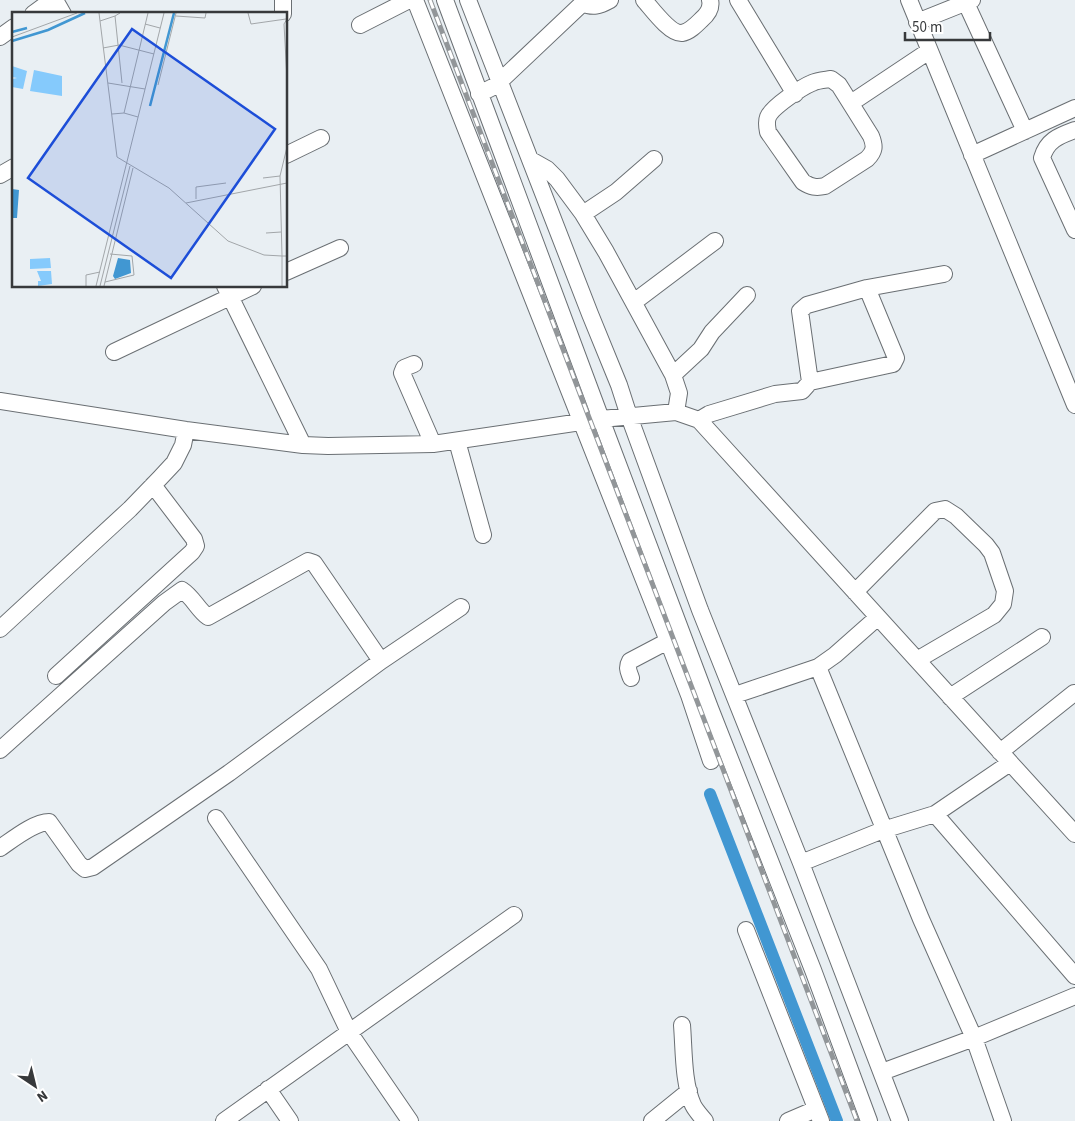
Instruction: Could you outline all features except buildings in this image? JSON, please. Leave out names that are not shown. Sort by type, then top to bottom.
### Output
[{"type":"street","points":[[36,12],[54,0],[63,12]]},
{"type":"street","points":[[360,25],[409,0]]},
{"type":"street","points":[[415,0],[668,641],[689,695],[711,761]]},
{"type":"street","points":[[445,0],[490,88],[531,160],[619,385],[700,610],[801,863],[900,1121]]},
{"type":"street","points":[[468,0],[490,88],[601,419],[710,708],[870,1121]]},
{"type":"street","points":[[490,88],[584,2],[591,7],[610,0]]},
{"type":"street","points":[[644,0],[673,31],[681,33],[689,30],[705,17],[709,11],[710,0]]},
{"type":"street","points":[[738,0],[794,94]]},
{"type":"street","points":[[909,0],[1075,405]]},
{"type":"street","points":[[917,22],[969,1],[1025,131]]},
{"type":"street","points":[[0,37],[12,28]]},
{"type":"street","points":[[851,103],[929,51]]},
{"type":"street","points":[[831,79],[839,85],[851,103],[875,145],[873,153],[826,186],[811,187],[804,182],[768,132],[766,123],[768,115],[794,94],[810,84],[822,80],[831,79]]},
{"type":"street","points":[[972,155],[1075,108]]},
{"type":"street","points":[[1075,130],[1057,137],[1045,147],[1042,158],[1075,230]]},
{"type":"street","points":[[288,154],[321,138]]},
{"type":"street","points":[[583,214],[616,192],[654,158]]},
{"type":"street","points":[[531,160],[547,169],[557,179],[583,214],[634,302],[673,375],[679,393],[676,412]]},
{"type":"street","points":[[0,175],[12,168]]},
{"type":"street","points":[[634,302],[715,240]]},
{"type":"street","points":[[288,271],[340,248]]},
{"type":"street","points":[[810,382],[800,311],[803,308],[807,305],[867,288],[944,274]]},
{"type":"street","points":[[114,352],[227,292],[245,288]]},
{"type":"street","points":[[698,420],[709,414],[775,394],[802,391],[810,382],[893,364],[896,358],[867,288]]},
{"type":"street","points":[[227,292],[303,445]]},
{"type":"street","points":[[673,375],[701,349],[712,332],[748,295]]},
{"type":"street","points":[[414,364],[404,368],[402,373],[433,444]]},
{"type":"street","points":[[0,400],[186,430],[303,445],[433,444],[601,419],[676,412],[698,420],[1075,834]]},
{"type":"street","points":[[0,629],[130,509],[174,464],[183,445],[186,430]]},
{"type":"street","points":[[457,441],[483,535]]},
{"type":"street","points":[[56,676],[192,552],[196,546],[194,539],[154,485]]},
{"type":"street","points":[[855,592],[935,511],[945,509],[956,516],[986,545],[992,553],[1005,591],[1003,604],[994,615],[917,660]]},
{"type":"street","points":[[0,750],[164,603],[182,590],[203,614],[208,617],[308,561],[314,563],[381,661]]},
{"type":"street","points":[[0,848],[26,831],[44,822],[49,822],[79,864],[85,869],[93,867],[229,773],[381,661],[461,607]]},
{"type":"street","points":[[735,695],[818,667],[835,655],[878,617]]},
{"type":"street","points":[[950,697],[1042,637]]},
{"type":"street","points":[[631,678],[628,669],[630,661],[668,641]]},
{"type":"street","points":[[818,667],[883,830],[974,1038],[1003,1121]]},
{"type":"street","points":[[801,863],[883,830],[935,814],[1005,757],[1074,693]]},
{"type":"street","points":[[935,814],[1075,976]]},
{"type":"street","points":[[216,818],[319,969],[349,1032],[410,1121]]},
{"type":"street","points":[[224,1121],[514,915]]},
{"type":"street","points":[[746,930],[818,1115],[788,1121]]},
{"type":"street","points":[[882,1072],[974,1038],[1075,996]]},
{"type":"street","points":[[682,1025],[689,1092],[693,1106],[705,1121]]},
{"type":"street","points":[[268,1089],[290,1121]]},
{"type":"street","points":[[652,1121],[689,1092]]},
{"type":"waterway","points":[[710,794],[837,1121]]},
{"type":"railway","points":[[430,0],[857,1121]]}]
